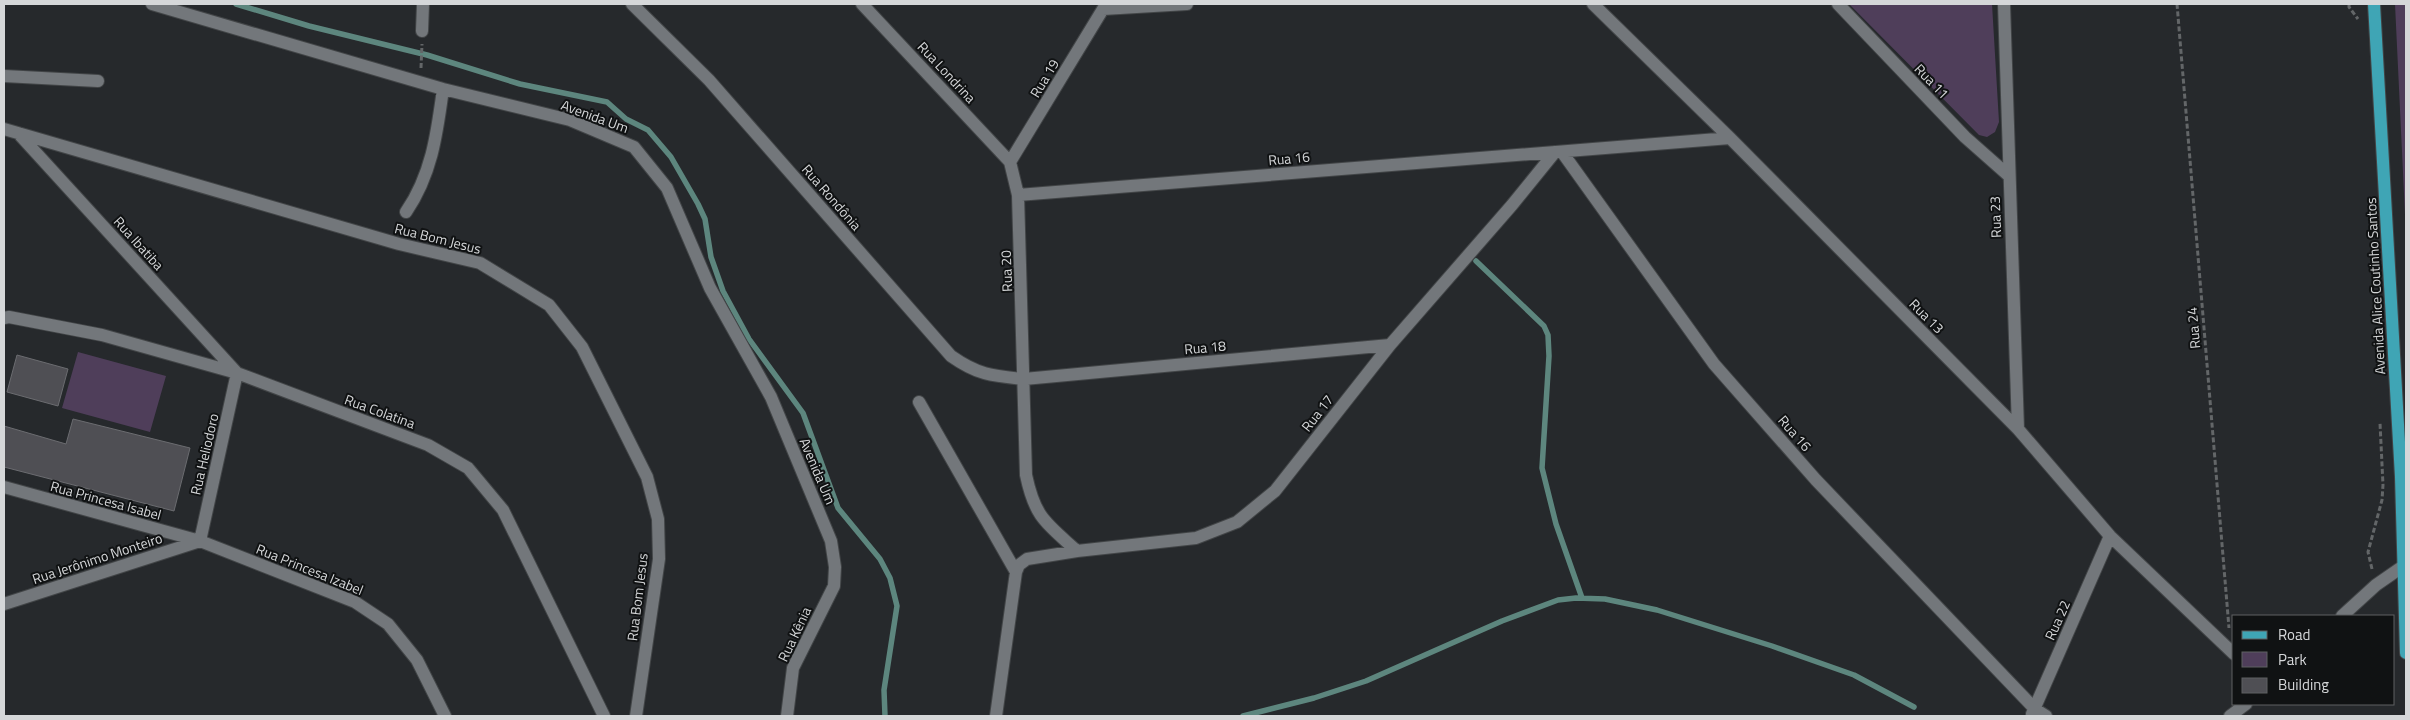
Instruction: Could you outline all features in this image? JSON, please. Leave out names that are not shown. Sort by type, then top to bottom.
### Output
[{"type":"main road","name":"Avenida Alice Coutinho Santos","points":[[2374,4],[2404,478],[2406,653]]},
{"type":"street","name":"Avenida Um","points":[[152,4],[443,89],[570,120],[634,147],[667,188],[710,288],[771,397],[832,541],[835,567]]},
{"type":"street","points":[[422,31],[423,4]]},
{"type":"street","name":"Rua Rondônia","points":[[632,4],[709,80],[952,356],[971,370],[992,376],[1024,379]]},
{"type":"street","name":"Rua Londrina","points":[[862,4],[1010,162]]},
{"type":"street","points":[[1100,6],[1187,4]]},
{"type":"street","name":"Rua 13","points":[[1594,4],[1730,138],[2018,429],[2110,536],[2232,652]]},
{"type":"street","name":"Rua 11","points":[[1838,4],[1965,137],[2008,175]]},
{"type":"street","name":"Rua 23","points":[[2004,4],[2008,175],[2018,429]]},
{"type":"street","name":"Rua 19","points":[[1010,162],[1100,6]]},
{"type":"street","points":[[4,76],[98,81]]},
{"type":"street","points":[[406,212],[417,196],[435,149],[443,89]]},
{"type":"street","name":"Rua Bom Jesus","points":[[4,129],[399,244],[480,263],[549,304],[582,347],[647,477],[658,519],[659,559],[636,716]]},
{"type":"street","name":"Rua Ibatiba","points":[[18,133],[237,373]]},
{"type":"street","name":"Rua 16","points":[[1018,195],[1730,138]]},
{"type":"street","name":"Rua 16","points":[[1559,152],[1714,364],[1816,480],[2033,712],[2046,716]]},
{"type":"street","name":"Rua 17","points":[[1016,572],[1019,565],[1026,559],[1077,551],[1196,538],[1237,522],[1276,491],[1390,345],[1559,152]]},
{"type":"street","name":"Rua 20","points":[[1010,162],[1018,195],[1026,475],[1032,501],[1042,520],[1077,551]]},
{"type":"street","name":"Rua Colatina","points":[[4,318],[9,317],[102,334],[237,373],[428,445],[468,468],[503,510],[604,716]]},
{"type":"street","name":"Rua 18","points":[[1024,379],[1390,345]]},
{"type":"street","name":"Rua Heliodoro","points":[[200,541],[237,373]]},
{"type":"street","points":[[919,402],[1016,572],[996,716]]},
{"type":"street","name":"Rua Princesa Isabel","points":[[4,488],[200,541]]},
{"type":"street","name":"Rua 22","points":[[2033,712],[2110,536]]},
{"type":"street","name":"Rua Jerônimo Monteiro","points":[[4,604],[200,541]]},
{"type":"street","name":"Rua Princesa Izabel","points":[[200,541],[355,602],[388,624],[417,660],[445,716]]},
{"type":"street","points":[[2343,615],[2376,585],[2404,566]]},
{"type":"street","name":"Rua Kênia","points":[[787,716],[793,668],[834,586],[835,567]]},
{"type":"street","points":[[2230,716],[2245,705]]},
{"type":"path","name":"Rua 24","points":[[2177,4],[2232,652]]},
{"type":"path","points":[[2349,4],[2349,7],[2358,18],[2359,28]]},
{"type":"path","points":[[421,70],[422,31]]},
{"type":"path","points":[[2376,585],[2368,552],[2382,500],[2380,415]]},
{"type":"green space","points":[[1849,4],[1992,4],[1999,122],[1995,132],[1987,137],[1979,135]]},
{"type":"green space","points":[[2395,4],[2406,4],[2406,236]]},
{"type":"green space","points":[[78,352],[166,376],[150,432],[62,408]]},
{"type":"building","points":[[17,355],[68,369],[58,406],[7,392]]},
{"type":"building","points":[[73,419],[190,448],[174,511],[4,467],[4,426],[66,444]]},
{"type":"waterway","points":[[236,4],[309,26],[427,55],[520,84],[607,102],[626,119],[648,130],[671,157],[698,204],[705,219],[711,257],[723,291],[749,339],[803,413],[838,508],[880,559],[890,578],[897,606],[884,690],[885,716]]},
{"type":"waterway","points":[[1476,261],[1544,326],[1548,335],[1549,356],[1542,468],[1556,524],[1582,598]]},
{"type":"waterway","points":[[1243,716],[1314,698],[1366,681],[1502,621],[1558,600],[1576,598],[1605,599],[1657,610],[1772,646],[1854,675],[1914,707]]}]
